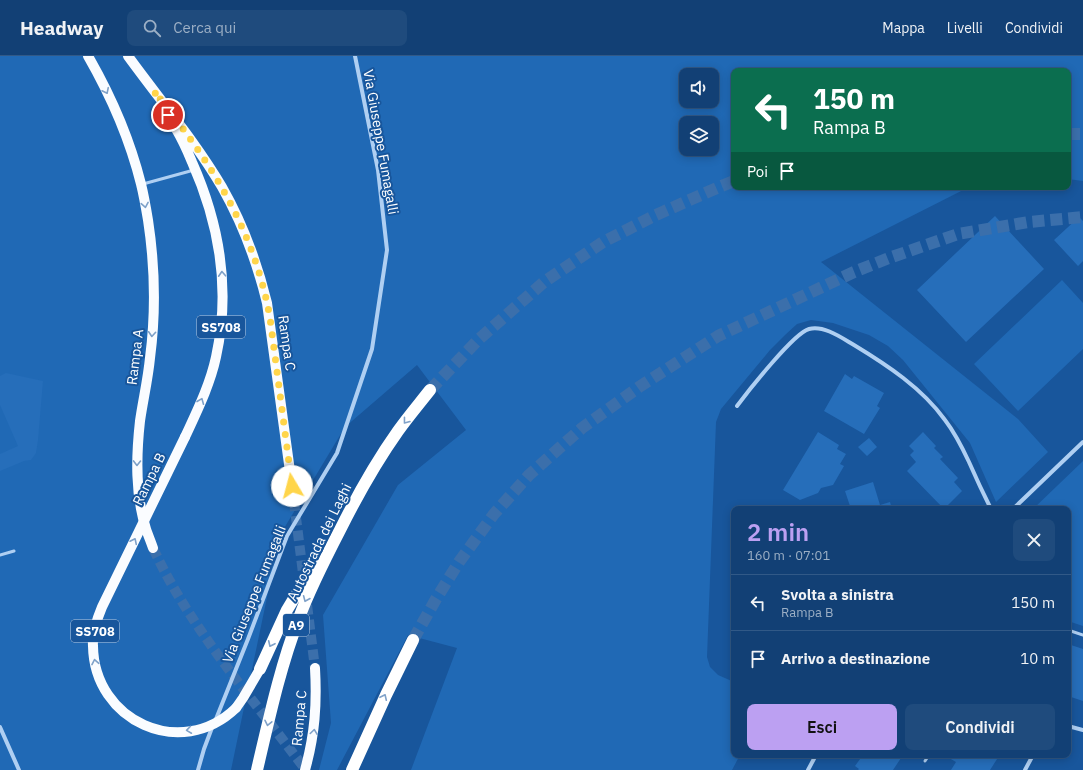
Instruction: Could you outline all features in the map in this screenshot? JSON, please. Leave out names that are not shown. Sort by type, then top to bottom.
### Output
[{"type":"highway","name":"Autostrada dei Laghi","points":[[257,770],[270,712],[288,650],[298,618],[313,583],[330,547],[361,489],[398,432],[430,390]]},
{"type":"highway","points":[[260,669],[287,610],[361,489]]},
{"type":"highway","points":[[352,770],[413,640]]},
{"type":"highway","points":[[360,770],[369,733]]},
{"type":"main road","name":"Rampa A","points":[[88,56],[115,109],[125,134],[142,185],[150,235],[153,260],[154,309],[150,358],[140,420],[137,482],[146,528],[153,548]]},
{"type":"main road","name":"SS708","points":[[128,56],[154,91]]},
{"type":"main road","name":"Rampa B","points":[[154,91],[182,138],[211,211],[222,270],[223,314],[216,359],[202,400],[98,616],[93,644],[95,664],[105,691],[118,708],[134,720],[152,728],[182,731],[201,728],[223,718],[236,708],[260,669]]},
{"type":"main road","name":"Rampa C","points":[[154,91],[175,118],[222,188],[247,238],[255,260],[270,318],[292,486]]},
{"type":"main road","name":"Rampa C","points":[[305,770],[310,754],[316,714],[315,668]]},
{"type":"street","name":"Via Giuseppe Fumagalli","points":[[198,770],[204,749],[287,536],[337,453],[372,349],[387,250],[378,170],[355,56]]},
{"type":"street","points":[[737,406],[798,335],[808,329],[817,328],[832,332],[870,355],[910,383],[927,398],[945,420],[958,440],[990,506]]},
{"type":"street","points":[[1016,506],[1083,442]]},
{"type":"street","points":[[0,727],[19,770]]},
{"type":"street","points":[[1071,727],[1083,730]]},
{"type":"street","points":[[808,770],[814,758]]},
{"type":"street","points":[[1025,770],[1031,758]]},
{"type":"lane","points":[[142,185],[195,169]]},
{"type":"lane","points":[[0,555],[14,551]]},
{"type":"lane","points":[[1071,631],[1083,635]]},
{"type":"shaded area","points":[[0,56],[1083,56],[1083,181],[1071,179],[1071,68],[731,68],[731,190],[963,190],[821,262],[1018,419],[1048,452],[996,502],[970,443],[903,360],[888,346],[869,335],[833,323],[811,320],[797,324],[770,350],[721,409],[716,422],[707,657],[710,667],[718,675],[731,681],[731,758],[738,758],[732,770],[411,770],[457,648],[408,635],[337,770],[319,770],[331,723],[323,615],[398,485],[466,430],[417,365],[345,427],[280,535],[231,770],[0,770]]},
{"type":"shaded area","points":[[1062,280],[1083,303],[1083,349],[1018,411],[974,364]]},
{"type":"shaded area","points":[[1083,461],[1083,626],[1071,622],[1071,506],[1036,506]]},
{"type":"building","points":[[995,216],[1044,269],[966,342],[917,290]]},
{"type":"building","points":[[1079,217],[1083,221],[1083,261],[1078,266],[1054,240]]},
{"type":"building","points":[[6,373],[43,381],[36,453],[31,460],[24,461],[0,471],[0,454],[18,446],[0,405],[0,376]]},
{"type":"building","points":[[845,374],[852,379],[854,376],[884,393],[877,406],[880,408],[864,434],[824,411]]},
{"type":"building","points":[[818,432],[839,445],[837,449],[846,454],[840,464],[844,466],[833,485],[821,488],[818,493],[800,500],[783,490]]},
{"type":"building","points":[[923,432],[936,446],[934,448],[943,457],[940,459],[958,478],[954,482],[962,491],[947,506],[941,506],[907,471],[916,462],[910,455],[914,451],[909,446]]},
{"type":"building","points":[[869,438],[877,447],[867,456],[858,447]]},
{"type":"building","points":[[873,482],[880,505],[890,502],[891,506],[850,506],[845,491]]},
{"type":"building","points":[[1071,645],[1083,649],[1083,701],[1071,697]]},
{"type":"building","points":[[861,758],[901,758],[893,770],[858,770],[859,769],[855,766]]},
{"type":"building","points":[[949,758],[998,758],[990,770],[951,770],[956,762]]},
{"type":"tunnel","points":[[1071,134],[1083,134]]},
{"type":"tunnel","points":[[430,390],[478,340],[544,282],[603,242],[656,215],[731,182]]},
{"type":"tunnel","points":[[413,640],[459,562],[494,514],[529,475],[582,428],[639,387],[718,336],[854,272],[958,234],[1029,222],[1083,217]]},
{"type":"tunnel","points":[[292,486],[315,668]]},
{"type":"tunnel","points":[[153,548],[183,604],[207,639],[244,690],[306,770]]},
{"type":"route","points":[[168,115],[154,91],[175,118],[222,188],[237,215],[255,260],[270,318],[292,486]]}]
